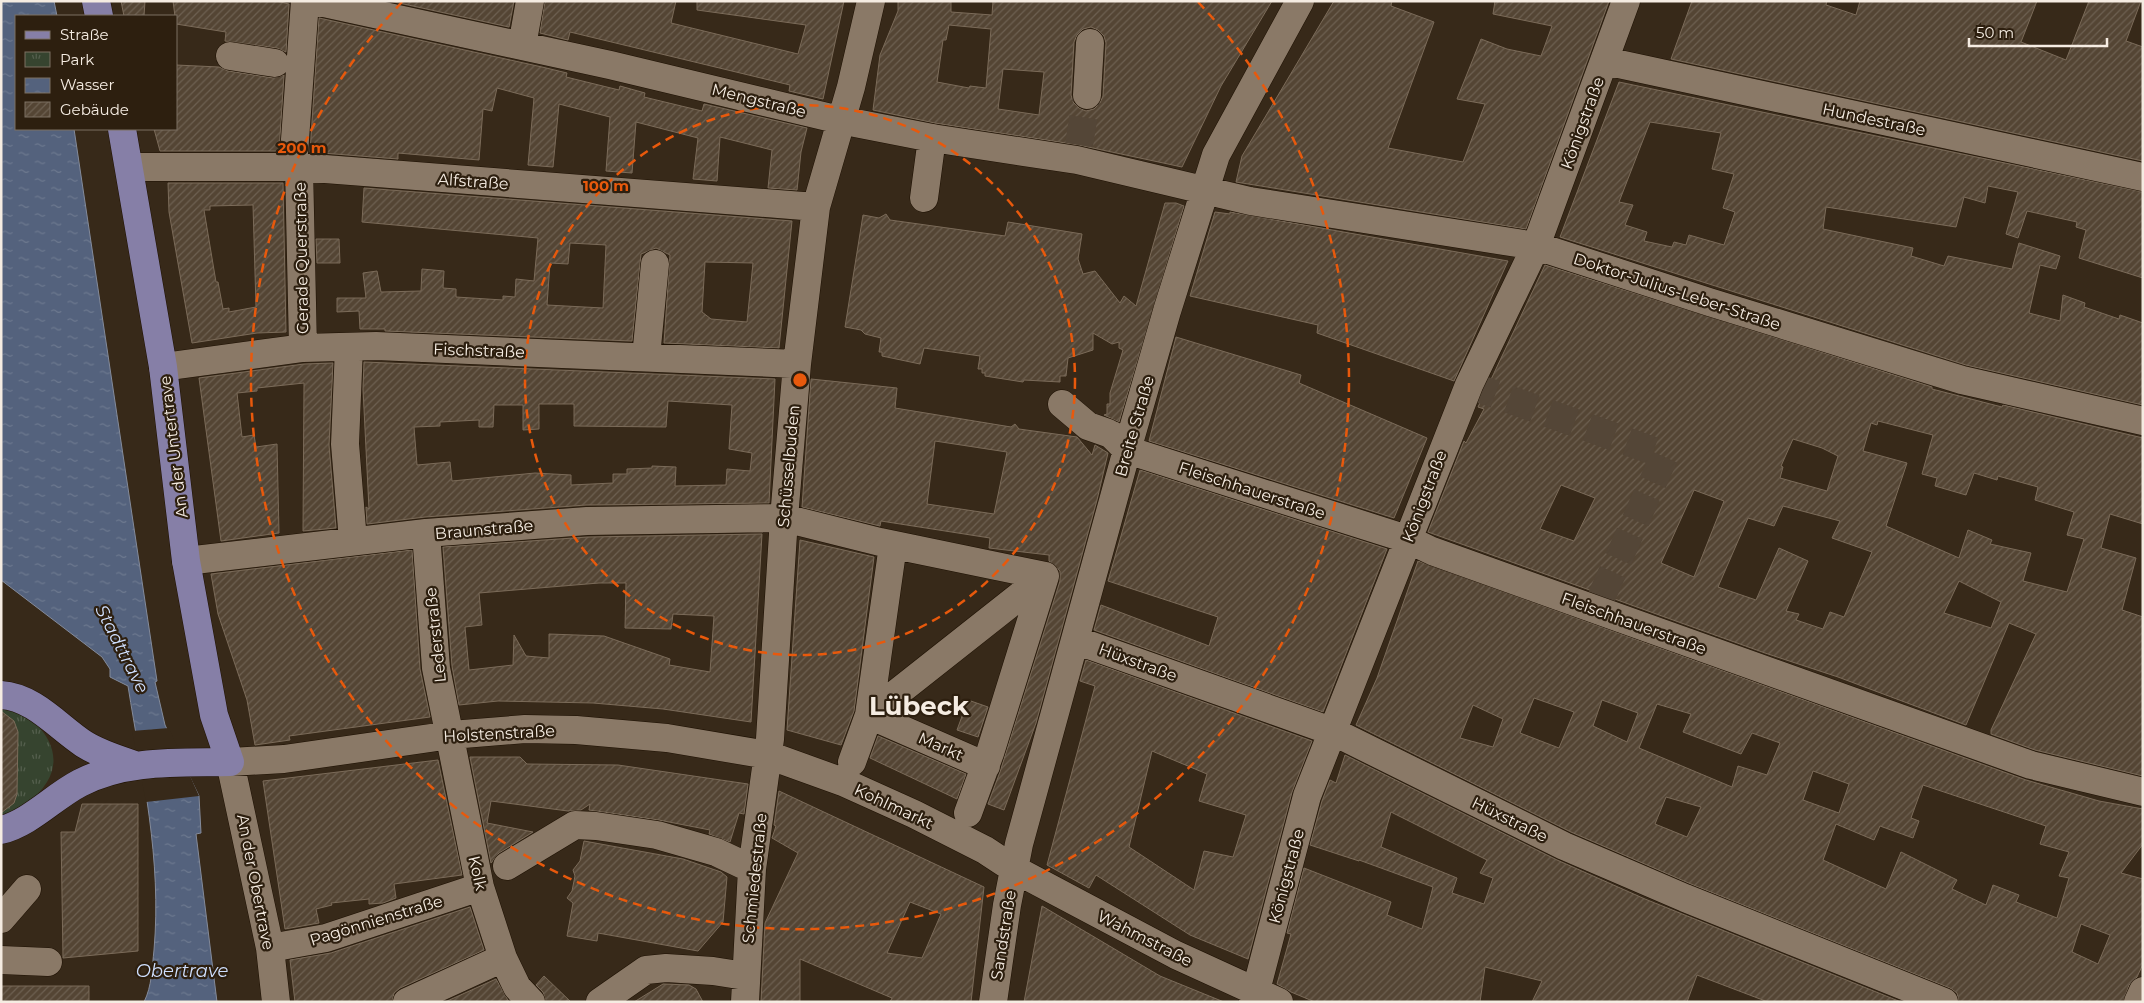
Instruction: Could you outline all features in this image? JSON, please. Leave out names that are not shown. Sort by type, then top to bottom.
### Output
[{"type":"main road","points":[[96,1],[99,15]]},
{"type":"main road","name":"An der Untertrave","points":[[122,130],[163,368],[186,561],[214,715],[230,762]]},
{"type":"main road","points":[[1,694],[34,706],[94,749],[136,765]]},
{"type":"main road","points":[[1,830],[12,828],[54,799],[87,780],[108,771],[136,765],[230,762]]},
{"type":"street","name":"Gerade Querstraße","points":[[303,348],[290,64],[306,1]]},
{"type":"street","name":"Mengstraße","points":[[316,1],[522,46],[840,120],[932,138],[1078,153],[1168,182],[1205,191]]},
{"type":"street","points":[[522,46],[530,1]]},
{"type":"street","name":"Schüsselbuden","points":[[768,755],[784,518],[797,364],[816,207],[851,87],[871,1]]},
{"type":"street","name":"Breite Straße","points":[[1014,869],[1076,640],[1116,439],[1167,311],[1216,155],[1300,1]]},
{"type":"street","name":"Königstraße","points":[[1262,998],[1307,796],[1334,732],[1407,539],[1468,386],[1536,246],[1626,1]]},
{"type":"street","points":[[1087,95],[1090,43]]},
{"type":"street","points":[[230,56],[290,64]]},
{"type":"street","name":"Hundestraße","points":[[1605,61],[2143,177]]},
{"type":"street","points":[[924,198],[932,138]]},
{"type":"street","name":"Alfstraße","points":[[130,167],[296,167],[816,207]]},
{"type":"street","name":"Doktor-Julius-Leber-Straße","points":[[1205,191],[1250,201],[1536,246],[1708,302],[1962,380],[2143,422]]},
{"type":"street","points":[[646,357],[655,264]]},
{"type":"street","name":"Fischstraße","points":[[163,368],[303,348],[376,346],[797,364]]},
{"type":"street","points":[[349,347],[345,444],[353,541]]},
{"type":"street","name":"Fleischhauerstraße","points":[[1062,404],[1088,426],[1116,439],[1407,539],[1432,551],[2031,765],[2143,792]]},
{"type":"street","name":"Braunstraße","points":[[186,561],[353,541],[587,521],[784,518],[887,543],[1045,576]]},
{"type":"street","name":"Lederstraße","points":[[426,534],[436,668],[451,735]]},
{"type":"street","points":[[852,762],[869,715],[887,543]]},
{"type":"street","points":[[869,715],[1045,576]]},
{"type":"street","points":[[968,813],[986,766],[1045,576]]},
{"type":"street","name":"Hüxstraße","points":[[1076,640],[1334,732],[1564,846],[1685,898],[1944,1002]]},
{"type":"street","name":"Markt","points":[[869,715],[986,766]]},
{"type":"street","name":"Holstenstraße","points":[[230,762],[293,758],[451,735],[525,730],[576,730],[667,738],[768,755]]},
{"type":"street","name":"Kolk","points":[[451,735],[480,887],[503,958],[517,987],[531,1002]]},
{"type":"street","name":"Kohlmarkt","points":[[768,755],[843,782],[914,814],[985,850],[1014,869]]},
{"type":"street","name":"Schmiedestraße","points":[[745,989],[752,869],[768,755]]},
{"type":"street","name":"An der Obertrave","points":[[230,762],[270,948],[276,1002]]},
{"type":"street","points":[[507,866],[575,826],[596,826],[657,835],[716,852],[752,869]]},
{"type":"street","name":"Wahmstraße","points":[[1014,869],[1176,955],[1262,998]]},
{"type":"street","name":"Sandstraße","points":[[993,1002],[1014,869]]},
{"type":"street","name":"Pagönnienstraße","points":[[270,948],[326,938],[480,887]]},
{"type":"street","points":[[1,919],[26,889]]},
{"type":"street","points":[[407,1002],[503,958]]},
{"type":"street","points":[[1,960],[48,962]]},
{"type":"street","points":[[600,1002],[646,970],[666,968],[713,971],[745,989]]},
{"type":"street","points":[[2138,1002],[2143,991]]},
{"type":"green space","points":[[1,706],[25,716],[36,724],[50,745],[53,757],[52,769],[47,782],[38,794],[33,799],[1,816]]},
{"type":"water","points":[[1,1],[54,1],[57,15],[15,15],[15,130],[74,130],[157,681],[155,682],[165,725],[199,796],[201,833],[196,834],[217,1002],[144,1002],[150,983],[154,950],[155,883],[149,817],[128,686],[110,677],[110,669],[102,657],[1,580]]},
{"type":"pier","points":[[169,728],[199,796],[146,802],[132,731]]},
{"type":"building","points":[[121,1],[145,1],[144,15],[124,15]]},
{"type":"building","points":[[173,1],[276,1],[289,4],[286,52],[277,48],[225,41],[226,32],[178,24],[178,15],[175,15]]},
{"type":"building","points":[[390,1],[514,1],[509,27]]},
{"type":"building","points":[[545,1],[676,1],[671,23],[798,54],[806,25],[697,10],[697,1],[844,1],[823,99],[789,91],[790,85],[570,32],[568,40],[540,33]]},
{"type":"building","points":[[898,1],[951,1],[951,12],[992,15],[993,1],[1272,1],[1221,86],[1182,167],[1079,145],[935,123],[873,110],[880,55],[898,11]],"holes":[[[949,25],[991,29],[986,88],[970,86],[969,88],[937,82],[943,40],[946,40]],[[1091,27],[1098,30],[1104,36],[1106,43],[1103,96],[1100,103],[1094,109],[1086,111],[1079,108],[1073,102],[1071,95],[1074,42],[1077,35],[1083,29]],[[1003,69],[1044,72],[1039,115],[998,109]]]},
{"type":"building","points":[[1334,1],[1392,1],[1391,6],[1434,22],[1388,148],[1463,162],[1485,104],[1457,99],[1481,39],[1507,49],[1541,56],[1552,26],[1493,14],[1495,1],[1609,1],[1526,229],[1236,182],[1242,156]]},
{"type":"building","points":[[1692,1],[1827,1],[1826,5],[1856,15],[1860,1],[2037,1],[2021,42],[2066,60],[2089,1],[2141,1],[2126,41],[2143,47],[2143,161],[1671,59]]},
{"type":"building","points":[[319,18],[567,73],[566,77],[619,90],[620,86],[645,93],[644,97],[702,111],[704,104],[807,128],[801,152],[797,190],[768,188],[772,150],[720,137],[717,181],[693,179],[698,138],[636,122],[632,173],[606,171],[610,117],[559,104],[553,167],[528,165],[534,98],[497,88],[492,111],[483,109],[479,160],[398,153],[398,159],[310,152]]},
{"type":"building","points":[[178,65],[219,67],[228,71],[273,78],[284,75],[279,151],[160,151],[154,130],[178,130]]},
{"type":"building","points":[[1619,82],[2143,192],[2143,278],[2079,258],[2086,230],[2076,227],[2077,222],[2027,211],[2018,238],[2006,234],[2018,192],[1988,186],[1985,203],[1964,197],[1956,227],[1826,207],[1823,229],[1913,248],[1911,256],[1944,266],[1948,256],[2012,269],[2019,243],[2060,256],[2056,269],[2040,265],[2029,313],[2060,321],[2063,295],[2085,303],[2084,307],[2119,319],[2120,315],[2143,323],[2143,405],[1966,365],[1560,237]],"holes":[[[1650,122],[1721,133],[1712,169],[1734,174],[1723,208],[1735,212],[1724,245],[1689,235],[1686,245],[1674,242],[1672,247],[1644,241],[1647,232],[1625,225],[1633,205],[1619,202]]]},
{"type":"building","points":[[168,183],[283,183],[286,332],[257,333],[192,343],[169,212]],"holes":[[[253,205],[256,307],[229,312],[229,308],[223,309],[218,282],[216,282],[204,210],[210,210],[210,206]]]},
{"type":"building","points":[[364,188],[792,221],[779,348],[664,343],[670,255],[656,248],[641,254],[632,341],[360,329],[359,311],[337,312],[337,298],[366,298],[363,273],[377,271],[381,292],[421,291],[422,269],[444,271],[443,288],[456,289],[456,297],[503,300],[503,296],[515,297],[516,279],[534,281],[538,238],[362,222]],"holes":[[[570,243],[606,245],[603,308],[547,305],[550,263],[568,264]],[[705,262],[753,263],[747,322],[711,319],[702,312]]]},
{"type":"building","points":[[1165,203],[1176,203],[1184,206],[1119,422],[1104,415],[1107,414],[1107,404],[1110,404],[1110,393],[1123,350],[1119,348],[1119,342],[1112,344],[1093,333],[1093,350],[1068,358],[1066,376],[1060,376],[1060,382],[1024,380],[1023,382],[985,376],[985,373],[982,373],[982,369],[978,369],[980,356],[924,348],[920,364],[882,356],[882,352],[879,352],[881,338],[865,334],[861,330],[845,327],[863,215],[879,218],[886,214],[890,220],[1005,236],[1008,222],[1082,234],[1078,259],[1083,274],[1095,271],[1120,303],[1124,296],[1136,306]]},
{"type":"building","points":[[1215,212],[1230,214],[1230,212],[1508,261],[1454,381],[1317,333],[1318,325],[1190,296]]},
{"type":"building","points":[[316,239],[339,239],[340,263],[317,263]]},
{"type":"building","points":[[1545,265],[1932,387],[1932,389],[2002,407],[2003,405],[2143,438],[2143,524],[2110,514],[2101,548],[2136,558],[2122,610],[2143,617],[2143,776],[2035,750],[1991,734],[1991,730],[2036,634],[2009,623],[1966,725],[1838,677],[1765,653],[1428,532],[1464,441],[1466,443],[1484,409],[1478,407]],"holes":[[[1878,421],[1933,435],[1922,474],[1937,478],[1935,486],[1966,495],[1974,473],[1997,480],[1998,476],[2038,487],[2035,500],[2074,512],[2067,535],[2084,539],[2067,592],[2023,581],[2031,553],[1990,544],[1992,540],[1968,530],[1959,558],[1886,526],[1907,463],[1863,451],[1871,423],[1877,425]],[[1793,439],[1822,448],[1838,456],[1827,491],[1780,478],[1783,467],[1781,466]],[[1561,485],[1595,498],[1574,541],[1540,529]],[[1694,490],[1724,501],[1694,577],[1661,563]],[[1783,506],[1840,521],[1832,538],[1872,552],[1844,617],[1830,612],[1823,629],[1796,620],[1799,614],[1786,611],[1808,561],[1779,548],[1756,600],[1718,587],[1748,518],[1774,526]],[[1959,581],[2001,602],[1991,628],[1944,613]]]},
{"type":"building","points":[[1176,337],[1301,375],[1299,383],[1427,438],[1394,518],[1149,441]]},
{"type":"building","points":[[364,362],[775,379],[769,503],[586,505],[425,517],[367,524],[366,507],[369,509],[363,389]],"holes":[[[668,401],[732,405],[729,449],[752,453],[750,471],[727,469],[726,485],[675,486],[676,467],[652,466],[652,468],[627,469],[627,474],[613,474],[613,483],[571,485],[571,475],[535,473],[452,481],[450,462],[417,465],[414,427],[440,426],[440,422],[479,420],[479,427],[493,427],[494,405],[523,405],[523,430],[539,429],[539,404],[574,404],[574,426],[666,427]]]},
{"type":"building","points":[[333,363],[329,445],[336,528],[303,531],[304,383],[257,388],[257,391],[237,393],[242,437],[254,435],[256,447],[277,444],[279,533],[221,541],[199,378],[304,364]]},
{"type":"building","points":[[811,379],[897,388],[895,408],[1011,427],[1015,424],[1019,429],[1077,437],[1092,455],[1095,445],[1108,453],[1036,723],[1004,810],[988,804],[1000,772],[1060,581],[1060,571],[1049,561],[1049,555],[989,548],[990,538],[881,521],[880,526],[802,507]],"holes":[[[935,441],[1007,452],[994,514],[927,504]]]},
{"type":"building","points":[[1140,470],[1387,549],[1323,712],[1094,630],[1101,605],[1209,646],[1218,617],[1108,581]]},
{"type":"building","points":[[762,534],[751,722],[663,709],[593,703],[498,701],[459,705],[452,666],[443,547],[588,537]],"holes":[[[599,583],[626,583],[625,628],[671,629],[673,614],[714,616],[710,672],[669,665],[670,659],[604,636],[549,634],[549,658],[526,656],[514,635],[513,665],[469,670],[465,627],[482,625],[479,593]]]},
{"type":"building","points":[[800,540],[874,557],[854,711],[841,745],[787,730]]},
{"type":"building","points":[[412,550],[420,669],[430,717],[289,736],[290,740],[255,745],[247,700],[218,614],[211,574]]},
{"type":"building","points":[[1418,561],[2026,780],[2099,801],[2143,809],[2143,844],[2121,873],[2143,879],[2143,964],[2137,977],[2129,985],[2123,1002],[1959,1002],[1957,993],[1950,988],[1691,884],[1571,832],[1356,725],[1377,678]],"holes":[[[1534,698],[1574,712],[1559,748],[1520,733]],[[1602,700],[1638,713],[1627,742],[1593,726]],[[1657,704],[1691,714],[1683,732],[1741,754],[1752,733],[1780,743],[1767,775],[1738,766],[1732,787],[1639,748]],[[1473,705],[1503,719],[1493,747],[1460,738]],[[1813,771],[1849,784],[1839,813],[1803,800]],[[1923,785],[2046,826],[2040,844],[2069,852],[2059,876],[2069,878],[2057,918],[2016,902],[2019,895],[1993,885],[1986,905],[1952,889],[1957,880],[1901,852],[1886,889],[1823,860],[1836,824],[1874,840],[1880,826],[1913,838],[1919,821],[1911,818]],[[1666,797],[1701,807],[1687,837],[1655,824]],[[2081,924],[2110,935],[2098,964],[2072,952]]]},
{"type":"building","points":[[1086,660],[1312,741],[1292,792],[1248,959],[1190,935],[1096,875],[1089,888],[1047,865],[1095,686],[1080,681]],"holes":[[[1152,751],[1207,774],[1199,801],[1246,815],[1233,857],[1204,851],[1194,890],[1129,847]]]},
{"type":"building","points":[[968,700],[988,707],[978,737],[957,730]]},
{"type":"building","points":[[1,711],[14,721],[18,732],[17,794],[14,803],[1,813]]},
{"type":"building","points":[[878,736],[966,774],[957,799],[870,758]]},
{"type":"building","points":[[1345,755],[1557,860],[1645,899],[1901,1002],[1768,1002],[1697,975],[1687,1002],[1532,1002],[1542,981],[1485,967],[1480,1002],[1315,1002],[1277,984],[1291,934],[1287,933],[1304,868],[1391,902],[1387,915],[1422,929],[1433,887],[1359,860],[1310,845],[1330,780],[1336,783]],"holes":[[[1391,812],[1487,860],[1480,873],[1493,878],[1484,904],[1452,893],[1457,878],[1381,847]]]},
{"type":"building","points":[[470,757],[520,757],[527,764],[618,765],[748,784],[744,814],[739,813],[730,842],[709,834],[710,830],[659,820],[589,810],[590,804],[581,810],[568,811],[491,801],[487,823],[533,832],[499,853],[491,863]]},
{"type":"building","points":[[438,760],[462,875],[394,884],[396,898],[383,903],[369,904],[369,899],[331,903],[332,905],[316,909],[319,923],[285,929],[263,781]]},
{"type":"building","points":[[779,791],[984,887],[971,1002],[890,1002],[892,998],[800,959],[800,1002],[761,1002],[765,923],[798,853],[772,838],[776,826],[774,825]],"holes":[[[910,902],[941,914],[922,958],[887,953]]]},
{"type":"building","points":[[82,804],[138,804],[138,951],[63,958],[61,832],[75,832]]},
{"type":"building","points":[[584,841],[683,859],[721,872],[727,877],[723,922],[698,951],[598,933],[597,941],[567,936],[573,903],[567,898],[572,891],[575,876],[573,870],[580,861]]},
{"type":"building","points":[[1042,906],[1160,976],[1224,1002],[1024,1002]]},
{"type":"building","points":[[470,907],[484,950],[400,988],[394,993],[392,1002],[295,1002],[290,960],[331,953]]},
{"type":"building","points":[[544,976],[571,1002],[546,1002],[543,992],[536,985]]},
{"type":"building","points":[[496,979],[509,1002],[445,1002]]},
{"type":"building","points":[[663,984],[689,985],[696,989],[703,1002],[634,1002]]},
{"type":"building","points":[[1,986],[89,986],[89,1001],[1,1002]]},
{"type":"tunnel","points":[[1079,145],[1087,95]]},
{"type":"tunnel","points":[[1469,385],[1665,455],[1596,609]]},
{"type":"district","name":"Lübeck","points":[[919,706]]},
{"type":"water label","name":"Stadttrave","points":[[122,649]]},
{"type":"water label","name":"Obertrave","points":[[182,971]]}]
